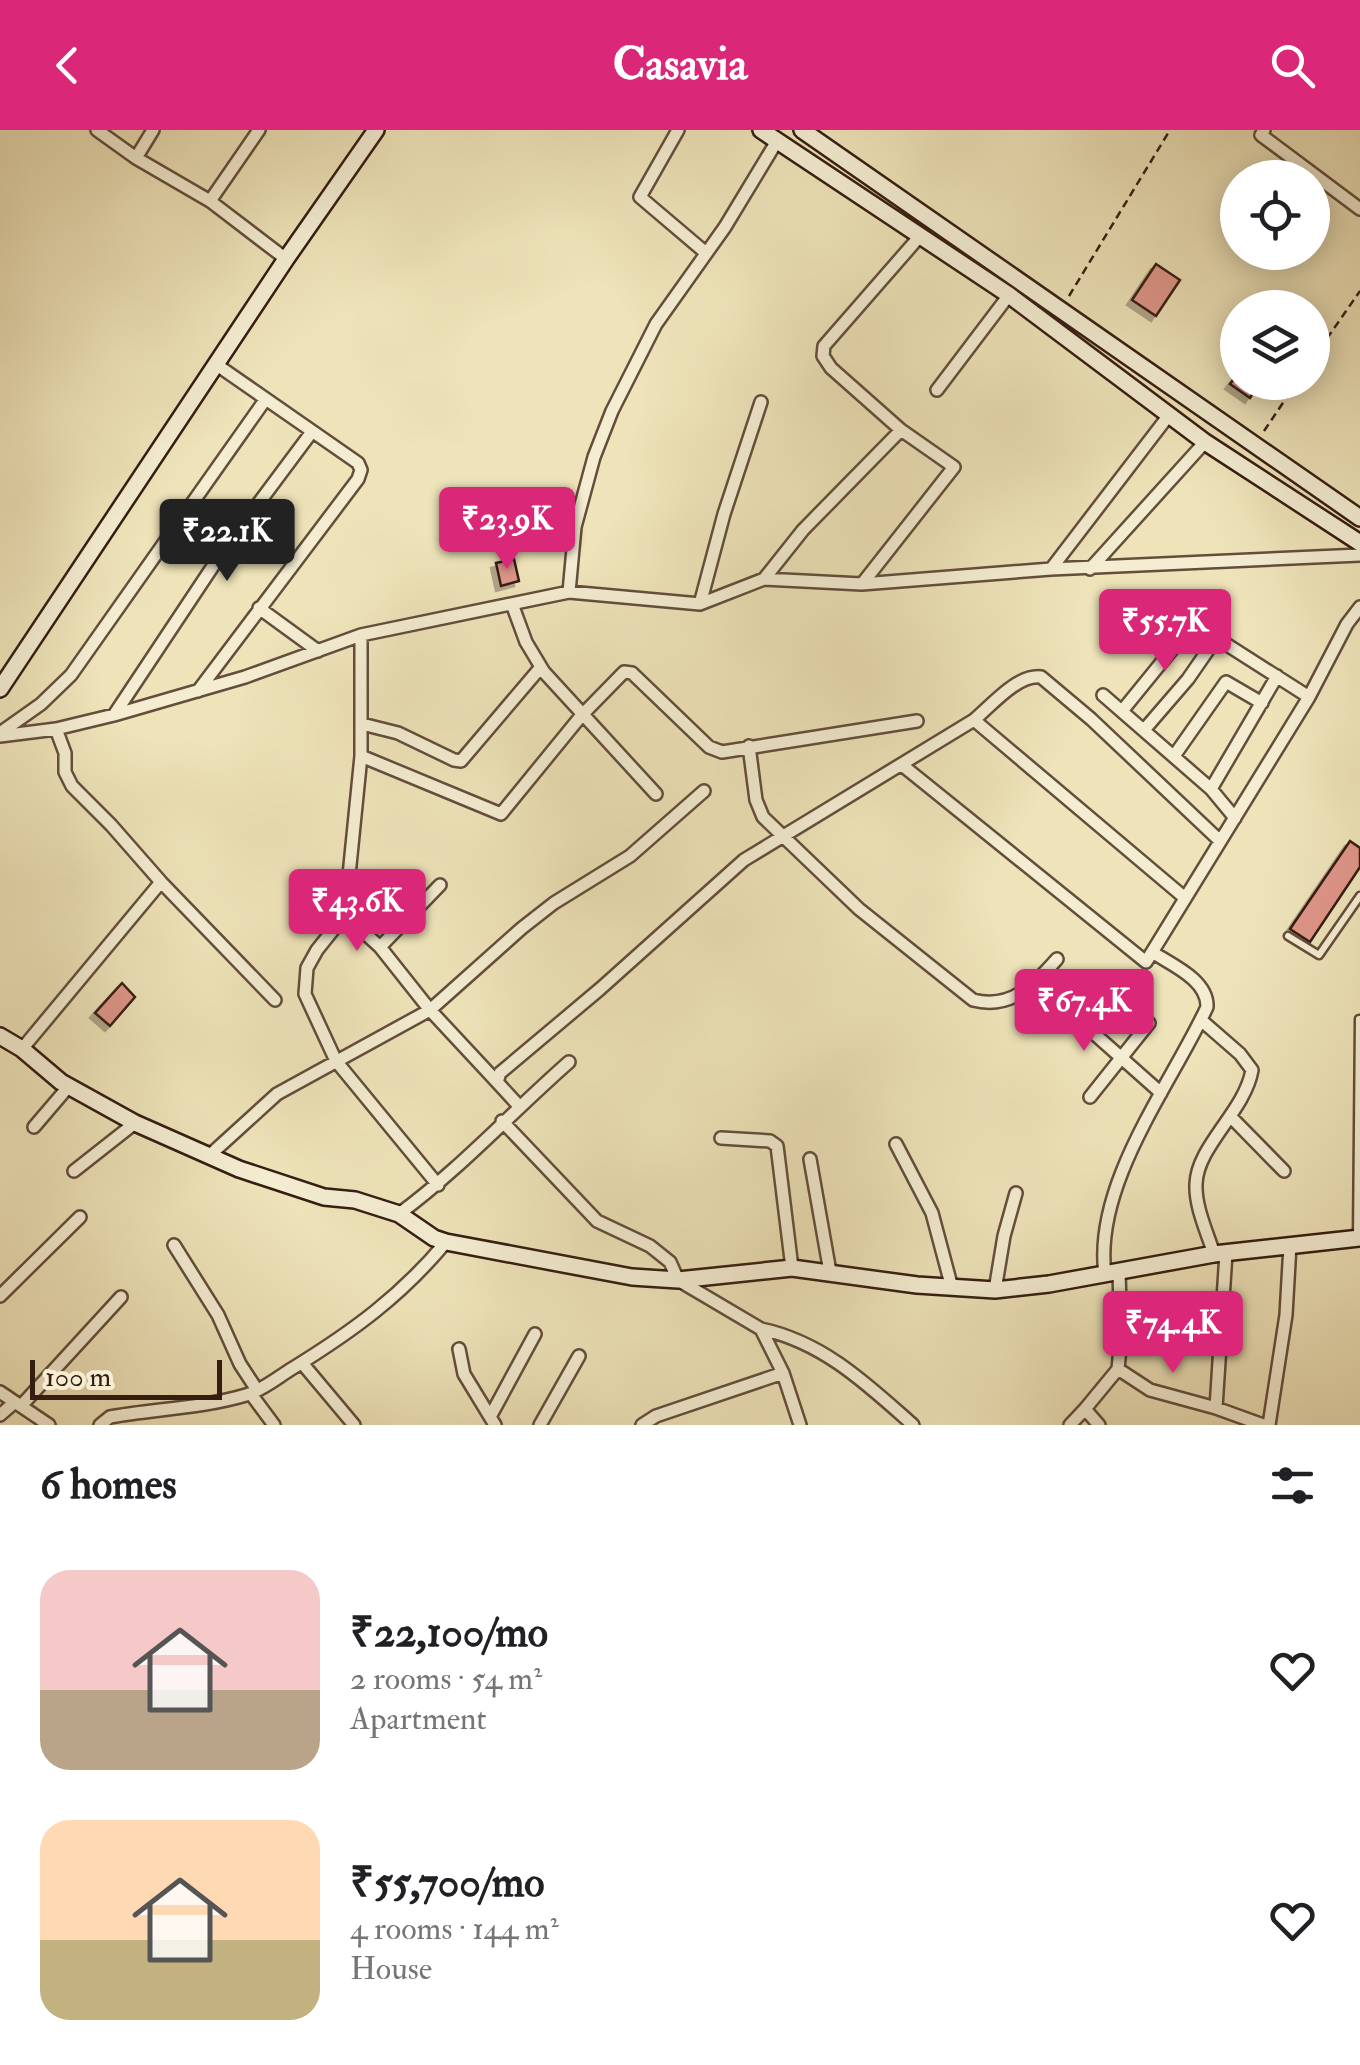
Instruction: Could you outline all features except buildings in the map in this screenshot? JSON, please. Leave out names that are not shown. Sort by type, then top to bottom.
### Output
[{"type":"main road","points":[[0,688],[376,130]]},
{"type":"main road","points":[[760,130],[1009,295],[1206,442],[1360,543]]},
{"type":"main road","points":[[802,130],[1360,518]]},
{"type":"main road","points":[[0,1036],[69,1086],[135,1123],[239,1169],[324,1197],[355,1200],[399,1214],[446,1242],[632,1278],[678,1280],[792,1268],[995,1290],[1220,1253],[1358,1238]]},
{"type":"street","points":[[97,130],[136,158],[210,200],[286,259]]},
{"type":"street","points":[[136,158],[153,130]]},
{"type":"street","points":[[210,200],[259,130]]},
{"type":"street","points":[[678,130],[640,197],[706,253]]},
{"type":"street","points":[[1264,130],[1261,134],[1360,209]]},
{"type":"street","points":[[569,592],[575,527],[612,411],[656,324],[777,141]]},
{"type":"street","points":[[862,584],[954,466],[901,430],[831,368],[823,356],[824,346],[920,236]]},
{"type":"street","points":[[938,390],[1009,295]]},
{"type":"street","points":[[198,691],[361,470],[358,462],[216,366]]},
{"type":"street","points":[[0,734],[62,686],[265,400]]},
{"type":"street","points":[[700,604],[724,514],[761,402]]},
{"type":"street","points":[[1051,569],[1169,415]]},
{"type":"street","points":[[764,579],[803,530],[901,430]]},
{"type":"street","points":[[114,715],[311,432]]},
{"type":"street","points":[[1090,568],[1206,442]]},
{"type":"street","points":[[181,523],[224,552]]},
{"type":"street","points":[[0,734],[56,729],[114,715],[198,691],[361,635],[569,592],[700,604],[764,579],[862,584],[1051,569],[1360,555]]},
{"type":"street","points":[[512,604],[540,667],[656,794]]},
{"type":"street","points":[[902,765],[1146,962],[1360,607]]},
{"type":"street","points":[[259,608],[318,651]]},
{"type":"street","points":[[1171,609],[1309,696]]},
{"type":"street","points":[[1122,712],[1192,625]]},
{"type":"street","points":[[361,635],[362,756],[345,915],[307,968],[305,994],[336,1061],[438,1185]]},
{"type":"street","points":[[1144,730],[1215,640]]},
{"type":"street","points":[[362,724],[398,733],[454,760],[462,760],[540,667]]},
{"type":"street","points":[[362,756],[501,814],[624,672],[632,673],[714,751],[917,721]]},
{"type":"street","points":[[497,1082],[500,1073],[744,860],[974,720],[1032,676],[1041,677],[1091,719],[1219,840]]},
{"type":"street","points":[[1211,789],[1277,676]]},
{"type":"street","points":[[1174,756],[1226,682],[1262,703]]},
{"type":"street","points":[[1103,695],[1211,789],[1235,818]]},
{"type":"street","points":[[974,720],[1185,898]]},
{"type":"street","points":[[56,729],[72,786],[276,1000]]},
{"type":"street","points":[[749,746],[759,810],[859,910],[973,1000],[1005,1001],[1019,996],[1057,959]]},
{"type":"street","points":[[210,1155],[277,1094],[430,1010],[522,928],[554,903],[630,856],[704,792]]},
{"type":"street","points":[[22,1049],[161,882]]},
{"type":"street","points":[[380,947],[440,885]]},
{"type":"street","points":[[345,915],[380,947],[430,1010],[519,1106]]},
{"type":"street","points":[[1070,1425],[1118,1369],[1121,1338],[1112,1273],[1103,1248],[1115,1192],[1161,1093],[1208,1007],[1207,994],[1190,977],[1152,952]]},
{"type":"street","points":[[1036,982],[1161,1093]]},
{"type":"street","points":[[1201,1020],[1240,1054],[1252,1070],[1250,1084],[1196,1178],[1198,1202],[1220,1253],[1216,1408]]},
{"type":"street","points":[[1090,1098],[1150,1023]]},
{"type":"street","points":[[399,1214],[438,1185],[569,1062]]},
{"type":"street","points":[[34,1127],[69,1086]]},
{"type":"street","points":[[1231,1117],[1284,1171]]},
{"type":"street","points":[[502,1121],[590,1214],[650,1246],[670,1262],[678,1280],[761,1329],[789,1335],[847,1367],[913,1425]]},
{"type":"street","points":[[74,1171],[135,1123]]},
{"type":"street","points":[[721,1138],[770,1141],[777,1146],[792,1268]]},
{"type":"street","points":[[896,1144],[932,1213],[952,1288]]},
{"type":"street","points":[[810,1159],[830,1272]]},
{"type":"street","points":[[995,1290],[1016,1194]]},
{"type":"street","points":[[0,1296],[80,1217]]},
{"type":"street","points":[[100,1425],[110,1417],[190,1407],[254,1392],[391,1300],[414,1281],[446,1242]]},
{"type":"street","points":[[174,1244],[228,1332],[240,1364],[274,1425]]},
{"type":"street","points":[[1118,1369],[1150,1390],[1216,1408],[1239,1422],[1266,1425],[1286,1315],[1290,1245]]},
{"type":"street","points":[[0,1415],[18,1404],[122,1297]]},
{"type":"street","points":[[761,1329],[784,1372],[800,1425]]},
{"type":"street","points":[[492,1421],[535,1334]]},
{"type":"street","points":[[459,1349],[464,1374],[492,1421]]},
{"type":"street","points":[[540,1425],[579,1356]]},
{"type":"street","points":[[302,1363],[354,1425]]},
{"type":"street","points":[[642,1425],[656,1416],[784,1372]]},
{"type":"street","points":[[0,1392],[49,1425]]},
{"type":"street","points":[[1085,1410],[1099,1425]]},
{"type":"lane","points":[[1288,936],[1319,955],[1360,896]]},
{"type":"lane","points":[[1358,1238],[1359,1020]]},
{"type":"path","points":[[1060,310],[1170,130]]},
{"type":"path","points":[[1330,334],[1360,291]]},
{"type":"path","points":[[1255,445],[1286,400]]}]
